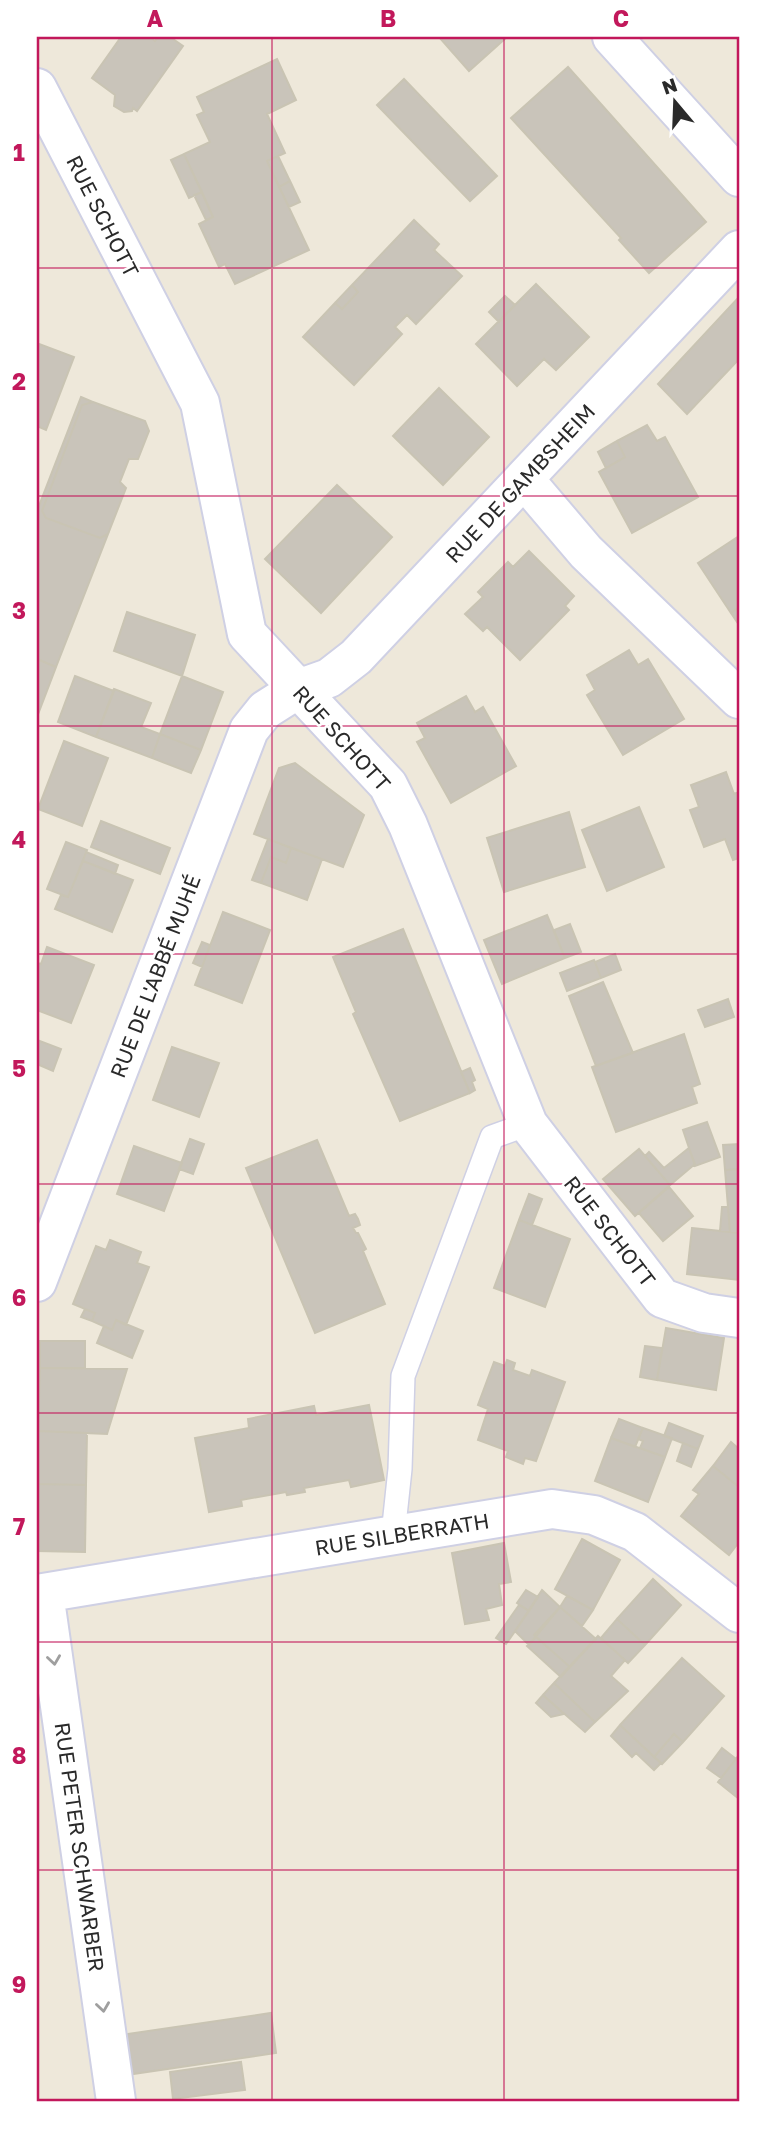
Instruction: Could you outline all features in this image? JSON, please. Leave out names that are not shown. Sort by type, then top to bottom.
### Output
[{"type":"street","points":[[612,37],[739,177]]},
{"type":"street","name":"RUE SCHOTT","points":[[37,88],[200,403],[247,634],[388,785],[408,825],[527,1124],[662,1298],[704,1313],[739,1318]]},
{"type":"street","name":"RUE DE GAMBSHEIM","points":[[298,689],[329,678],[356,657],[735,255]]},
{"type":"street","points":[[524,479],[586,552],[739,699]]},
{"type":"street","name":"RUE DE L'ABBÉ MUHÉ","points":[[37,1282],[249,730],[265,710],[298,689]]},
{"type":"street","name":"RUE SILBERRATH","points":[[40,1594],[552,1509],[594,1515],[635,1532],[739,1613]]},
{"type":"street","name":"RUE PETER SCHWARBER","points":[[40,1594],[116,2101]]},
{"type":"lane","points":[[393,1535],[400,1469],[403,1376],[492,1137],[527,1124]]},
{"type":"building","points":[[121,37],[150,37],[155,41],[158,37],[170,37],[183,46],[137,111],[133,108],[132,111],[124,112],[114,106],[115,95],[92,78]]},
{"type":"building","points":[[439,37],[507,37],[469,71]]},
{"type":"building","points":[[277,59],[296,100],[267,114],[285,153],[267,161],[309,250],[235,284],[225,264],[219,267],[199,224],[213,217],[184,154],[210,142],[197,115],[204,112],[197,97]]},
{"type":"building","points":[[568,67],[706,222],[649,273],[619,240],[621,238],[511,118]]},
{"type":"building","points":[[404,79],[497,176],[470,201],[377,105]]},
{"type":"building","points":[[184,154],[202,192],[189,198],[171,160]]},
{"type":"building","points":[[278,156],[290,181],[279,187],[267,161]]},
{"type":"building","points":[[290,181],[300,202],[289,207],[279,187]]},
{"type":"building","points":[[202,192],[213,217],[206,220],[194,195]]},
{"type":"building","points":[[414,220],[439,244],[434,250],[462,276],[416,324],[407,315],[395,327],[402,334],[354,385],[303,337],[335,303],[342,309],[358,292],[352,285]]},
{"type":"building","points":[[536,284],[589,337],[556,370],[544,359],[517,386],[476,344]]},
{"type":"building","points":[[352,285],[358,292],[342,309],[335,303]]},
{"type":"building","points":[[505,296],[515,305],[499,322],[489,312]]},
{"type":"building","points":[[739,297],[739,359],[687,414],[658,384]]},
{"type":"building","points":[[39,344],[74,357],[46,430],[37,426]]},
{"type":"building","points":[[439,388],[489,437],[443,485],[393,436]]},
{"type":"building","points":[[81,397],[93,402],[82,405],[42,511],[46,518],[100,538],[108,534],[56,667],[37,659],[37,511]]},
{"type":"building","points":[[93,402],[145,421],[149,431],[138,459],[129,459],[120,482],[126,488],[108,534],[100,538],[46,518],[42,511],[82,405]]},
{"type":"building","points":[[647,425],[657,441],[665,437],[698,497],[632,533],[599,472],[625,457],[617,441]]},
{"type":"building","points":[[617,441],[625,457],[606,468],[598,452]]},
{"type":"building","points":[[337,485],[392,537],[321,613],[265,559]]},
{"type":"building","points":[[739,536],[739,607],[731,613],[698,563]]},
{"type":"building","points":[[529,551],[574,596],[565,606],[569,610],[520,660],[487,627],[483,631],[465,614],[483,597],[478,592],[508,562],[513,567]]},
{"type":"building","points":[[739,607],[739,625],[731,613]]},
{"type":"building","points":[[127,612],[195,635],[182,676],[114,651]]},
{"type":"building","points":[[629,650],[638,665],[648,659],[684,719],[623,755],[587,695],[595,690],[587,675]]},
{"type":"building","points":[[37,659],[56,667],[37,717]]},
{"type":"building","points":[[75,676],[114,691],[96,737],[58,722]]},
{"type":"building","points":[[182,676],[223,692],[201,750],[160,734]]},
{"type":"building","points":[[114,689],[151,703],[141,727],[160,734],[152,758],[96,737]]},
{"type":"building","points":[[466,696],[475,712],[483,707],[516,766],[451,803],[417,742],[425,738],[417,723]]},
{"type":"building","points":[[160,734],[201,750],[191,773],[152,758]]},
{"type":"building","points":[[64,741],[108,758],[82,826],[38,809]]},
{"type":"building","points":[[295,763],[364,815],[343,867],[254,834],[279,768]]},
{"type":"building","points":[[726,772],[734,794],[739,792],[739,858],[733,860],[725,839],[704,847],[690,810],[699,807],[691,785]]},
{"type":"building","points":[[639,807],[664,867],[607,891],[582,830]]},
{"type":"building","points":[[569,812],[585,867],[504,892],[487,838]]},
{"type":"building","points":[[101,821],[170,848],[160,874],[91,847]]},
{"type":"building","points":[[268,839],[291,848],[286,863],[271,857],[261,883],[252,880]]},
{"type":"building","points":[[66,842],[87,850],[68,897],[47,889]]},
{"type":"building","points":[[291,848],[322,859],[307,900],[261,883],[271,857],[286,863]]},
{"type":"building","points":[[86,852],[118,865],[115,874],[83,861]]},
{"type":"building","points":[[83,861],[133,880],[112,932],[55,909],[61,895],[68,897]]},
{"type":"building","points":[[223,912],[270,930],[242,1003],[195,985]]},
{"type":"building","points":[[547,915],[565,958],[502,984],[484,940]]},
{"type":"building","points":[[570,924],[581,952],[565,958],[554,930]]},
{"type":"building","points":[[403,929],[470,1093],[400,1121],[353,1014],[356,1012],[333,957]]},
{"type":"building","points":[[202,942],[210,945],[202,967],[193,963]]},
{"type":"building","points":[[47,947],[94,965],[71,1023],[37,1010],[37,963],[41,964]]},
{"type":"building","points":[[615,954],[621,970],[601,978],[595,962]]},
{"type":"building","points":[[594,960],[601,978],[567,991],[560,973]]},
{"type":"building","points":[[603,982],[633,1053],[596,1066],[569,996]]},
{"type":"building","points":[[728,999],[734,1017],[705,1027],[698,1010]]},
{"type":"building","points":[[684,1034],[700,1084],[692,1087],[697,1103],[616,1132],[592,1067]]},
{"type":"building","points":[[37,1040],[61,1049],[53,1071],[37,1064]]},
{"type":"building","points":[[172,1047],[219,1063],[199,1117],[153,1100]]},
{"type":"building","points":[[470,1068],[475,1080],[472,1082],[475,1090],[470,1093],[461,1072]]},
{"type":"building","points":[[707,1122],[720,1157],[695,1166],[683,1130]]},
{"type":"building","points":[[190,1139],[204,1144],[193,1174],[179,1169]]},
{"type":"building","points":[[317,1140],[349,1216],[355,1214],[358,1219],[360,1225],[353,1228],[366,1249],[363,1251],[385,1304],[315,1333],[246,1168]]},
{"type":"building","points":[[739,1144],[739,1169],[725,1170],[723,1145]]},
{"type":"building","points":[[134,1146],[182,1163],[164,1211],[117,1194]]},
{"type":"building","points":[[689,1148],[695,1164],[670,1185],[645,1156],[649,1152],[664,1168]]},
{"type":"building","points":[[639,1149],[670,1185],[635,1216],[603,1179]]},
{"type":"building","points":[[739,1169],[739,1233],[730,1232],[725,1170]]},
{"type":"building","points":[[669,1187],[693,1216],[663,1241],[639,1213]]},
{"type":"building","points":[[529,1194],[542,1199],[532,1225],[519,1220]]},
{"type":"building","points":[[722,1207],[728,1207],[730,1232],[720,1231]]},
{"type":"building","points":[[519,1220],[570,1239],[545,1307],[494,1288]]},
{"type":"building","points":[[692,1228],[739,1233],[739,1280],[687,1274]]},
{"type":"building","points":[[110,1240],[141,1252],[137,1263],[149,1267],[126,1325],[116,1320],[112,1330],[92,1321],[95,1313],[73,1304],[96,1246],[106,1250]]},
{"type":"building","points":[[85,1309],[95,1313],[92,1321],[81,1317]]},
{"type":"building","points":[[116,1320],[143,1331],[132,1358],[97,1343],[104,1326],[112,1330]]},
{"type":"building","points":[[666,1328],[724,1338],[716,1390],[657,1380]]},
{"type":"building","points":[[40,1341],[85,1341],[85,1368],[40,1368]]},
{"type":"building","points":[[645,1346],[662,1348],[657,1380],[640,1377]]},
{"type":"building","points":[[507,1360],[515,1363],[513,1370],[530,1376],[532,1370],[565,1382],[536,1461],[525,1458],[523,1464],[506,1457],[508,1451],[478,1440],[488,1409],[478,1405],[494,1362],[505,1366]]},
{"type":"building","points":[[40,1368],[127,1369],[107,1434],[38,1431]]},
{"type":"building","points":[[369,1405],[384,1480],[351,1487],[349,1480],[304,1488],[305,1492],[287,1495],[286,1492],[241,1500],[242,1506],[209,1512],[195,1438],[249,1428],[248,1419],[314,1406],[316,1415]]},
{"type":"building","points":[[619,1419],[643,1428],[635,1447],[611,1438]]},
{"type":"building","points":[[669,1423],[703,1436],[698,1449],[664,1436]]},
{"type":"building","points":[[643,1428],[672,1438],[665,1457],[640,1448],[643,1441],[638,1439]]},
{"type":"building","points":[[38,1431],[87,1433],[86,1485],[37,1484]]},
{"type":"building","points":[[611,1438],[665,1457],[648,1502],[595,1481]]},
{"type":"building","points":[[731,1442],[739,1449],[739,1487],[713,1466]]},
{"type":"building","points":[[683,1443],[698,1449],[691,1467],[677,1461]]},
{"type":"building","points":[[713,1466],[739,1487],[739,1542],[729,1555],[681,1516],[699,1494],[693,1490]]},
{"type":"building","points":[[37,1484],[86,1485],[85,1552],[37,1551]]},
{"type":"building","points":[[582,1539],[620,1560],[593,1610],[555,1589]]},
{"type":"building","points":[[504,1543],[511,1582],[499,1584],[502,1605],[486,1609],[489,1620],[465,1624],[452,1553]]},
{"type":"building","points":[[653,1579],[681,1605],[645,1645],[617,1619]]},
{"type":"building","points":[[526,1590],[538,1597],[529,1611],[517,1603]]},
{"type":"building","points":[[542,1590],[560,1607],[529,1645],[515,1631]]},
{"type":"building","points":[[567,1596],[593,1610],[582,1626],[560,1607]]},
{"type":"building","points":[[519,1605],[529,1611],[506,1644],[496,1638]]},
{"type":"building","points":[[560,1607],[596,1639],[570,1667],[534,1635]]},
{"type":"building","points":[[617,1619],[645,1645],[628,1663],[601,1638]]},
{"type":"building","points":[[598,1636],[625,1660],[611,1676],[628,1691],[595,1722],[554,1683]]},
{"type":"building","points":[[536,1637],[570,1667],[561,1677],[527,1646]]},
{"type":"building","points":[[682,1658],[724,1696],[683,1742],[674,1734],[654,1757],[620,1725]]},
{"type":"building","points":[[554,1683],[595,1722],[585,1732],[543,1695]]},
{"type":"building","points":[[543,1695],[564,1714],[551,1717],[536,1703]]},
{"type":"building","points":[[620,1725],[661,1763],[654,1770],[636,1753],[632,1757],[611,1736]]},
{"type":"building","points":[[674,1734],[683,1742],[662,1764],[654,1757]]},
{"type":"building","points":[[722,1748],[736,1759],[721,1778],[707,1768]]},
{"type":"building","points":[[739,1755],[739,1799],[718,1782]]},
{"type":"building","points":[[271,2013],[276,2053],[126,2075],[121,2035]]},
{"type":"building","points":[[241,2062],[245,2090],[173,2099],[170,2072]]}]
